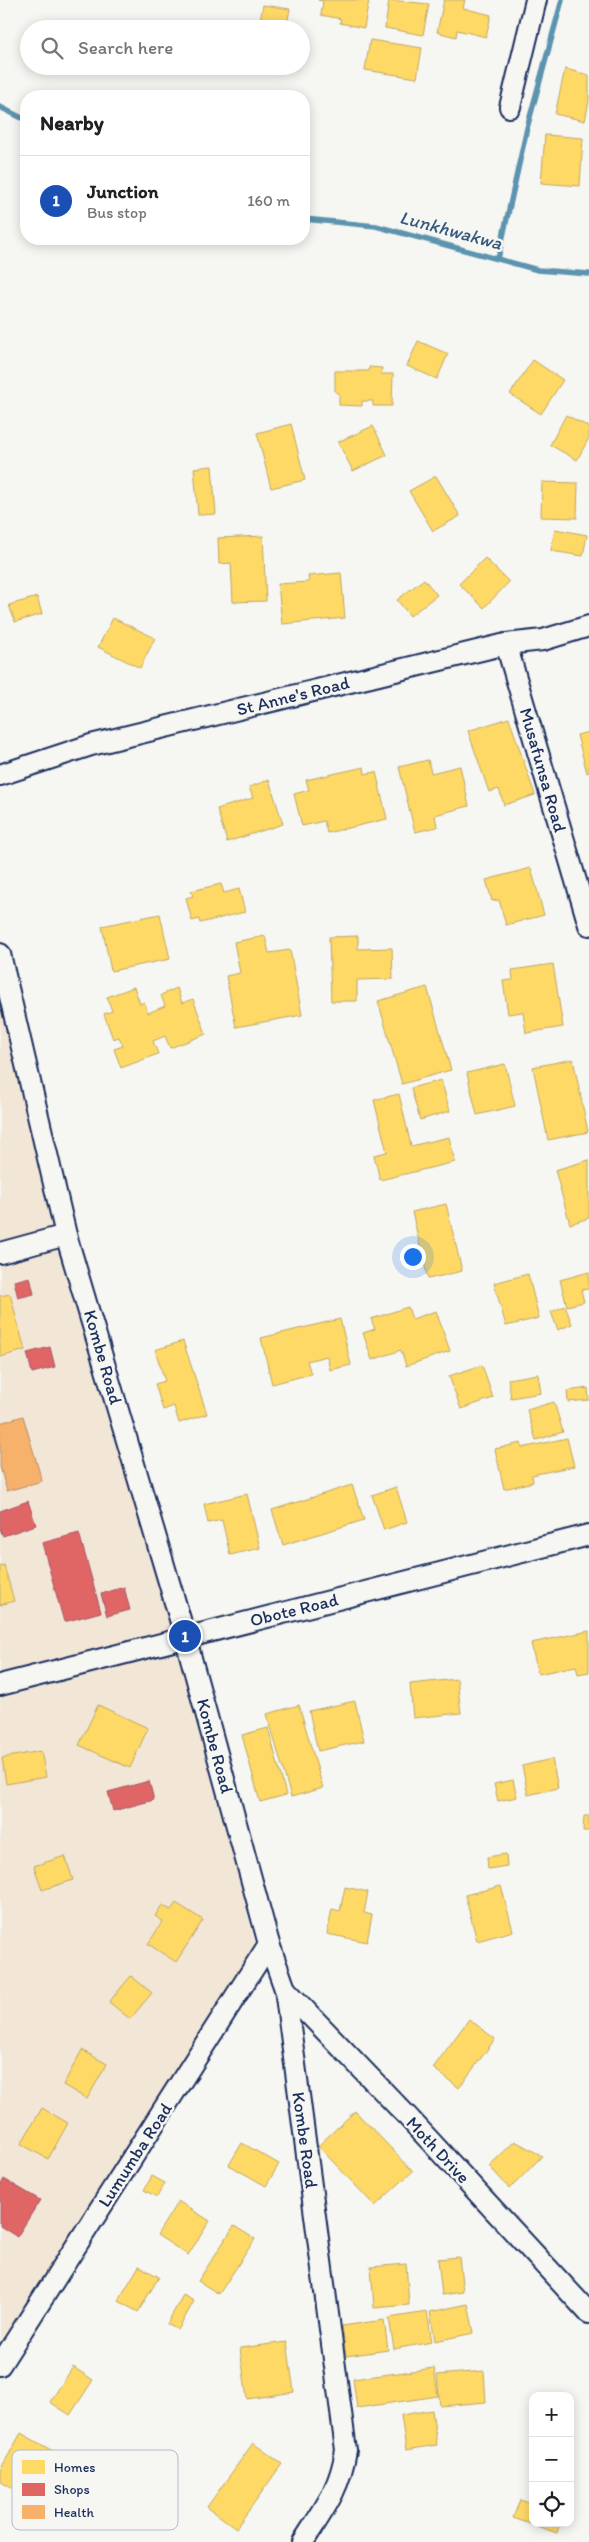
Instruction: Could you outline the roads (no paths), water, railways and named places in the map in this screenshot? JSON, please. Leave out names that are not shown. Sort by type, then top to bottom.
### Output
[{"type":"street","points":[[510,107],[531,1]]},
{"type":"street","name":"St Anne's Road","points":[[0,775],[91,745],[506,644],[543,640],[589,626]]},
{"type":"street","name":"Musafunsa Road","points":[[506,644],[589,925]]},
{"type":"street","name":"Kombe Road","points":[[0,954],[66,1235],[185,1636],[269,1944],[285,1989],[346,2450],[342,2473],[336,2490],[303,2542]]},
{"type":"street","points":[[0,1252],[66,1235]]},
{"type":"street","name":"Obote Road","points":[[0,1686],[185,1636],[589,1535]]},
{"type":"street","name":"Lumumba Road","points":[[0,2365],[269,1944]]},
{"type":"street","name":"Moth Drive","points":[[285,1989],[408,2117],[589,2312]]},
{"type":"waterway","points":[[498,259],[527,128],[562,0]]},
{"type":"waterway","name":"Lunkhwakwa","points":[[0,107],[20,117]]},
{"type":"waterway","name":"Lunkhwakwa","points":[[310,220],[376,226],[538,270],[589,274]]},
{"type":"place","name":"Junction","points":[[185,1636]]}]
